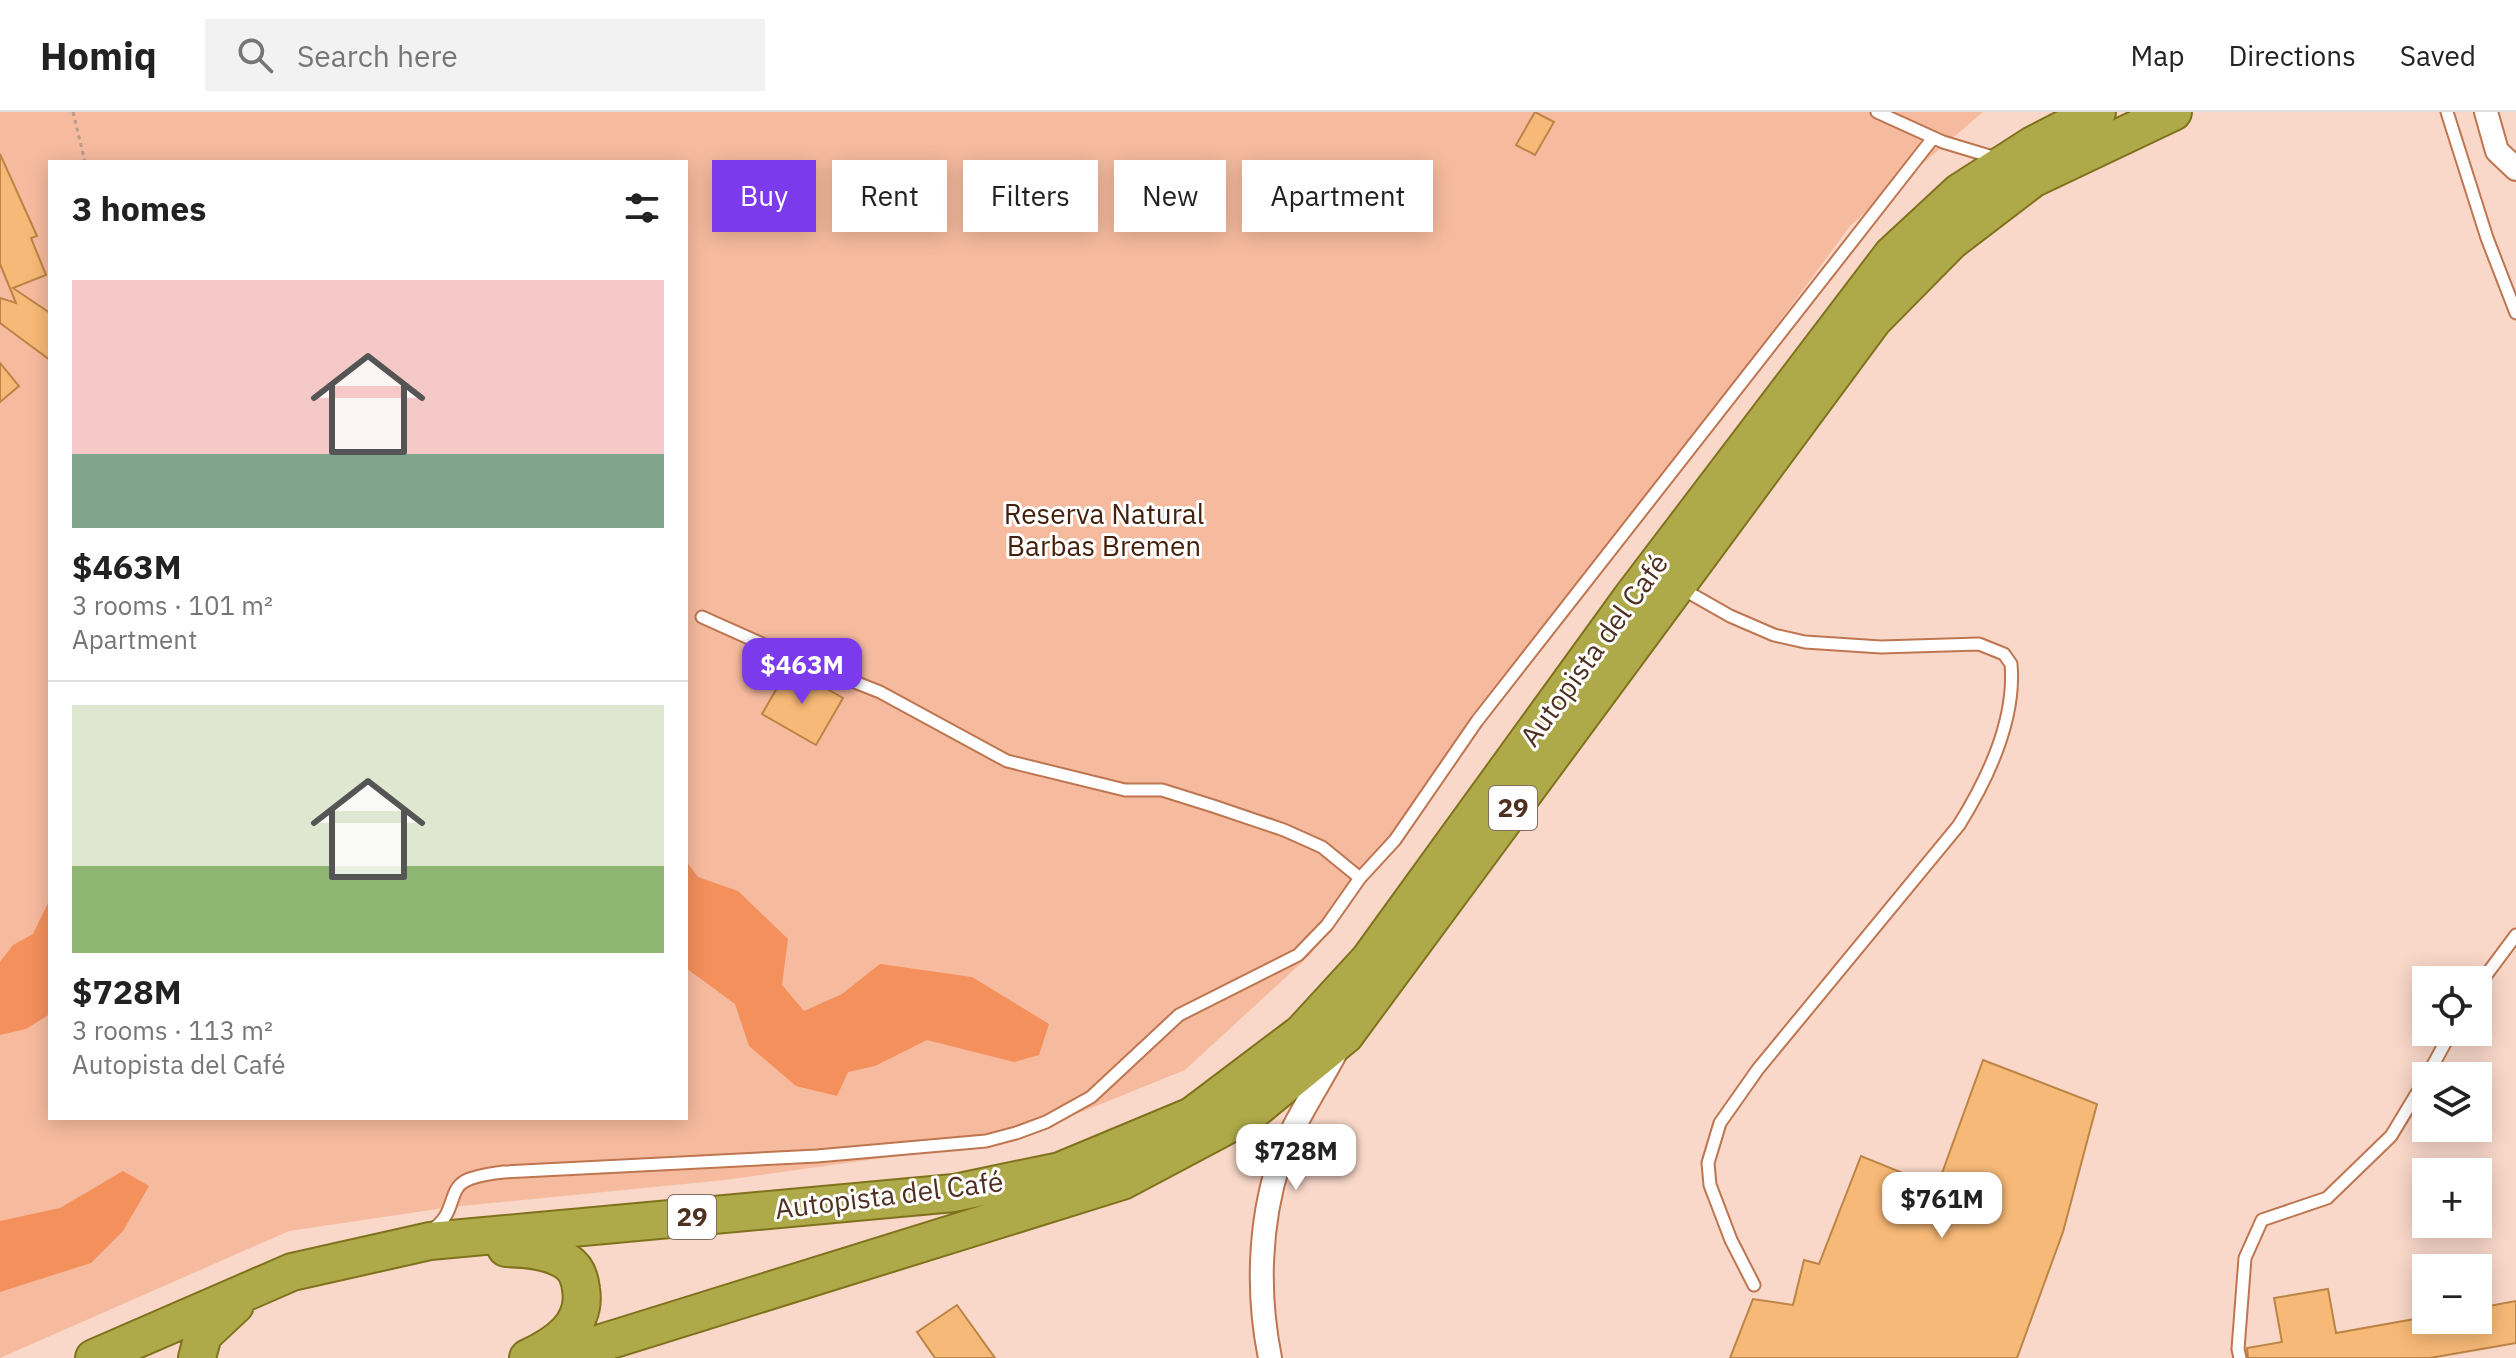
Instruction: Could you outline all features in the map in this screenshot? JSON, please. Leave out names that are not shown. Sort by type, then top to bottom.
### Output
[{"type":"highway","name":"Autopista del Café","points":[[94,1358],[292,1272],[418,1244],[954,1193],[1060,1171],[1192,1116],[1302,1033],[1369,960],[1623,609],[1892,255],[1960,192],[2097,112]]},
{"type":"highway","name":"Autopista del Café","points":[[553,1358],[1122,1181],[1250,1113],[1345,1035],[1873,320],[1951,241],[2032,179],[2173,112]]},
{"type":"highway","points":[[418,1244],[543,1252],[573,1266],[581,1286],[580,1311],[565,1336],[528,1358]]},
{"type":"highway","points":[[197,1358],[203,1335],[213,1322],[235,1304],[292,1272]]},
{"type":"street","points":[[2486,112],[2497,151],[2516,169]]},
{"type":"street","points":[[1270,1358],[1264,1326],[1262,1247],[1279,1160],[1345,1035]]},
{"type":"lane","points":[[1877,112],[1933,138],[2007,162]]},
{"type":"lane","points":[[2447,112],[2487,238],[2516,313]]},
{"type":"lane","points":[[418,1244],[438,1227],[451,1210],[454,1193],[462,1182],[478,1176],[503,1172],[730,1162],[986,1141],[1036,1126],[1091,1097],[1179,1015],[1298,955],[1327,925],[1360,878],[1395,840],[1477,721],[1933,138]]},
{"type":"lane","points":[[1678,586],[1730,616],[1774,635],[1805,642],[1881,647],[1979,644],[2004,654],[2011,664],[2003,725],[1990,767],[1959,825],[1758,1069],[1720,1123],[1712,1142],[1708,1163],[1717,1208],[1754,1285]]},
{"type":"lane","points":[[702,617],[880,692],[1007,761],[1125,790],[1162,790],[1213,806],[1284,830],[1322,847],[1360,878]]},
{"type":"lane","points":[[2492,967],[2516,935]]},
{"type":"lane","points":[[2240,1358],[2238,1349],[2245,1258],[2262,1220],[2327,1198],[2391,1136],[2412,1101]]},
{"type":"path","points":[[73,112],[85,160]]},
{"type":"green space","name":"Reserva Natural Barbas Bremen","points":[[0,112],[1983,112],[1851,225],[1310,955],[1185,1070],[1012,1140],[725,1180],[451,1207],[289,1231],[0,1358]]},
{"type":"shaded area","points":[[688,864],[698,877],[738,891],[788,939],[782,985],[804,1011],[842,994],[880,964],[972,977],[1049,1024],[1039,1055],[1014,1062],[927,1040],[875,1066],[848,1072],[837,1096],[796,1086],[749,1046],[735,1004],[688,969]]},
{"type":"shaded area","points":[[48,903],[48,1015],[26,1029],[0,1035],[0,962],[13,945],[33,934]]},
{"type":"shaded area","points":[[123,1171],[149,1186],[123,1231],[91,1263],[0,1292],[0,1221],[60,1208]]},
{"type":"building","points":[[1535,112],[1554,122],[1535,155],[1516,145]]},
{"type":"building","points":[[0,154],[37,236],[31,238],[46,275],[13,288],[48,312],[48,359],[0,323],[0,298],[16,303],[0,264]]},
{"type":"building","points":[[0,363],[19,386],[0,402]]},
{"type":"building","points":[[789,667],[843,698],[816,745],[762,714]]},
{"type":"building","points":[[1983,1060],[2097,1104],[2063,1232],[2017,1358],[1730,1358],[1753,1299],[1793,1305],[1804,1260],[1819,1264],[1861,1156],[1937,1187]]},
{"type":"building","points":[[2328,1289],[2336,1333],[2412,1319],[2412,1334],[2492,1334],[2492,1305],[2516,1301],[2516,1343],[2430,1358],[2248,1358],[2247,1348],[2282,1342],[2274,1298]]},
{"type":"building","points":[[957,1305],[995,1358],[935,1358],[917,1332]]}]
